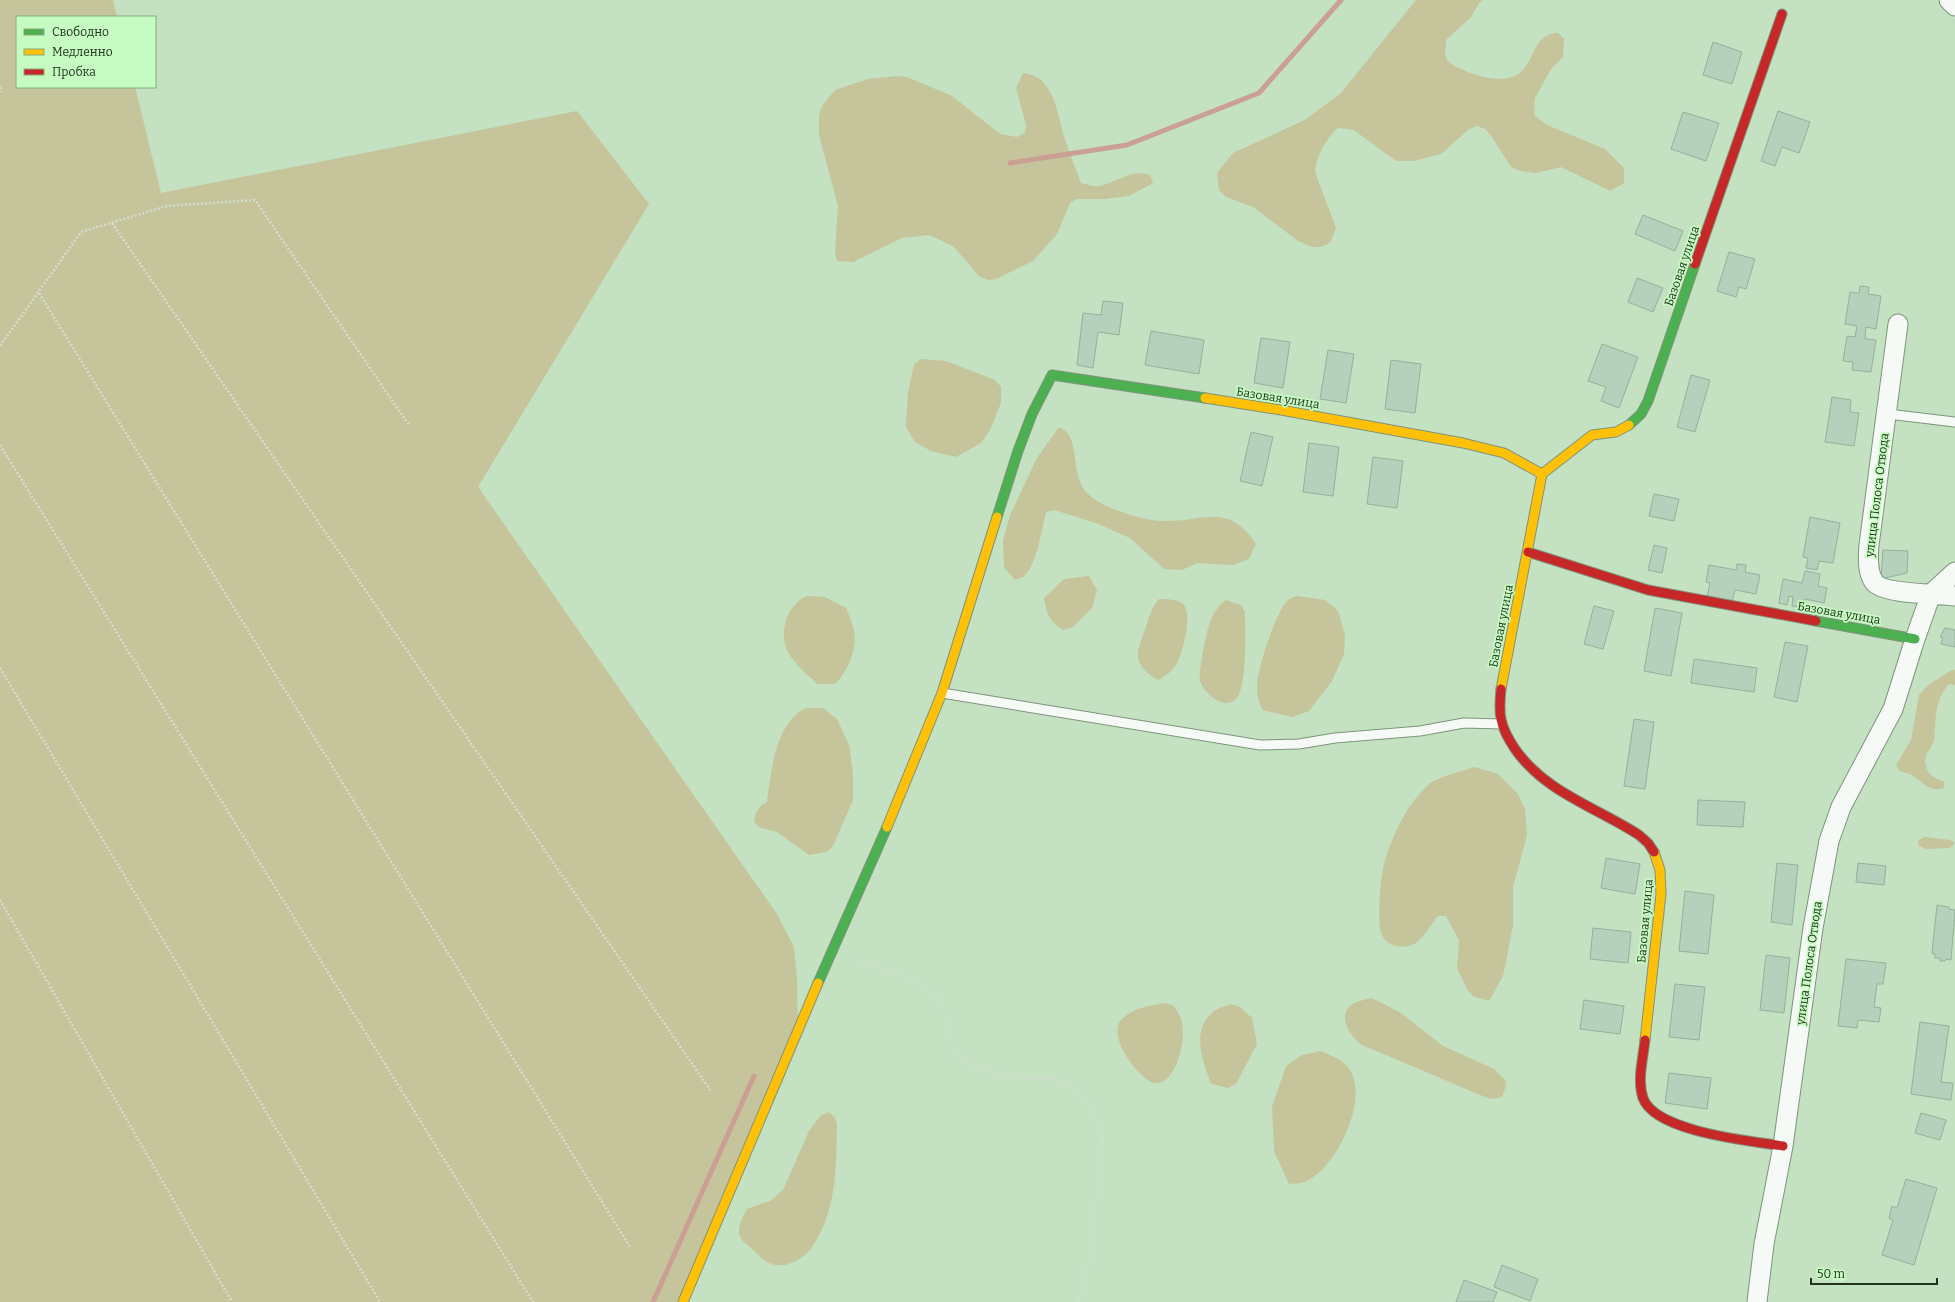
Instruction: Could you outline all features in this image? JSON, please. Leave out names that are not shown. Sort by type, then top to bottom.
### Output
[{"type":"street","points":[[1949,0],[1955,6]]},
{"type":"street","name":"Базовая улица","points":[[1782,14],[1648,401],[1641,414],[1632,423],[1616,432],[1592,435],[1542,474],[1502,679],[1502,724],[1521,759],[1535,774],[1562,793],[1638,836],[1650,847],[1659,863],[1662,877],[1661,894],[1640,1085],[1643,1098],[1646,1103],[1660,1117],[1683,1127],[1783,1146]]},
{"type":"street","name":"улица Полоса Отвода","points":[[1898,324],[1888,414],[1869,546],[1868,561],[1870,575],[1874,583],[1886,589],[1955,596]]},
{"type":"street","name":"Базовая улица","points":[[942,693],[1018,451],[1032,414],[1052,375],[1281,410],[1463,443],[1504,453],[1542,474]]},
{"type":"street","name":"Базовая улица","points":[[1528,552],[1648,590],[1915,639]]},
{"type":"street","points":[[1931,594],[1955,572]]},
{"type":"street","name":"улица Полоса Отвода","points":[[1758,1302],[1764,1244],[1783,1146],[1813,928],[1829,841],[1841,807],[1893,710],[1931,594]]},
{"type":"street","points":[[683,1302],[798,1027],[902,793],[942,693]]},
{"type":"lane","points":[[1888,414],[1955,422]]},
{"type":"lane","points":[[942,693],[1260,745],[1299,744],[1335,738],[1420,731],[1464,723],[1502,724]]},
{"type":"path","points":[[0,87],[1,92]]},
{"type":"path","points":[[0,346],[81,232],[167,206],[255,200],[409,425]]},
{"type":"path","points":[[112,223],[711,1091]]},
{"type":"path","points":[[39,293],[630,1247]]},
{"type":"path","points":[[0,445],[533,1302]]},
{"type":"path","points":[[0,668],[380,1302]]},
{"type":"path","points":[[0,900],[232,1302]]},
{"type":"path","points":[[830,954],[908,976],[923,983],[941,1002],[952,1044],[962,1058],[976,1067],[1009,1077],[1054,1078],[1072,1086],[1090,1102],[1103,1134],[1102,1172],[1091,1230],[1092,1258],[1078,1302]]},
{"type":"shaded area","points":[[0,0],[113,0],[117,16],[16,16],[16,88],[135,88],[161,193],[577,111],[649,204],[478,487],[777,914],[794,947],[797,980],[798,1027],[683,1302],[0,1302]]},
{"type":"shaded area","points":[[1416,0],[1483,0],[1479,3],[1471,17],[1446,40],[1445,49],[1449,62],[1452,65],[1472,74],[1500,79],[1516,75],[1527,65],[1540,41],[1550,34],[1558,33],[1564,39],[1563,57],[1551,69],[1535,98],[1534,115],[1547,125],[1605,149],[1624,168],[1624,183],[1610,191],[1561,167],[1536,173],[1520,171],[1511,167],[1492,137],[1485,129],[1477,126],[1469,129],[1441,154],[1413,161],[1396,161],[1354,130],[1338,128],[1323,148],[1317,160],[1315,172],[1336,228],[1330,243],[1321,247],[1313,247],[1298,241],[1253,207],[1226,197],[1219,190],[1217,173],[1233,153],[1305,120],[1341,93]]},
{"type":"shaded area","points":[[1023,73],[1034,76],[1042,82],[1054,99],[1063,132],[1081,183],[1099,186],[1130,175],[1143,173],[1150,175],[1153,183],[1129,196],[1104,199],[1076,199],[1070,203],[1057,234],[1033,261],[996,279],[988,280],[980,277],[953,246],[929,235],[902,238],[853,262],[837,261],[835,252],[838,206],[819,135],[819,115],[822,106],[835,90],[868,79],[896,76],[907,77],[952,96],[1000,134],[1017,137],[1025,133],[1026,125],[1016,88]]},
{"type":"shaded area","points":[[921,359],[946,361],[995,380],[1001,387],[1001,403],[990,430],[981,443],[956,457],[931,451],[915,442],[906,427],[908,393],[914,364]]},
{"type":"shaded area","points":[[1059,427],[1071,438],[1078,476],[1087,493],[1095,500],[1120,511],[1154,520],[1178,521],[1203,517],[1225,518],[1235,522],[1256,544],[1249,559],[1233,565],[1197,563],[1182,570],[1164,569],[1130,538],[1096,523],[1054,510],[1046,512],[1035,556],[1028,572],[1023,577],[1015,580],[1004,567],[1003,541],[1010,515],[1037,458]]},
{"type":"shaded area","points":[[1089,576],[1097,590],[1092,608],[1073,627],[1064,630],[1052,621],[1046,609],[1044,598],[1064,579]]},
{"type":"shaded area","points":[[807,596],[825,597],[846,608],[852,623],[855,638],[853,653],[844,673],[835,684],[817,684],[795,662],[789,654],[786,646],[784,629],[789,613],[800,600]]},
{"type":"shaded area","points":[[1297,596],[1325,600],[1338,611],[1345,635],[1344,654],[1332,681],[1309,711],[1292,717],[1263,710],[1258,698],[1257,686],[1260,667],[1278,616],[1288,600]]},
{"type":"shaded area","points":[[1159,599],[1168,599],[1181,602],[1186,609],[1187,624],[1178,661],[1170,672],[1158,680],[1143,669],[1138,657],[1138,651],[1154,605]]},
{"type":"shaded area","points":[[1226,600],[1241,605],[1245,612],[1245,654],[1242,686],[1235,700],[1229,703],[1218,701],[1212,697],[1200,681],[1203,650],[1209,624],[1216,611]]},
{"type":"shaded area","points":[[1952,670],[1955,670],[1955,685],[1949,684],[1940,699],[1937,710],[1934,741],[1925,760],[1930,774],[1944,782],[1944,788],[1934,789],[1926,786],[1912,775],[1899,771],[1896,765],[1911,740],[1919,695],[1928,685]]},
{"type":"shaded area","points":[[806,708],[823,708],[837,719],[849,745],[853,773],[853,800],[833,846],[827,852],[809,855],[777,832],[761,828],[754,822],[755,815],[758,810],[767,802],[770,777],[776,749],[781,736],[787,725],[796,715]]},
{"type":"shaded area","points":[[1475,767],[1498,774],[1518,794],[1525,809],[1527,835],[1513,887],[1513,926],[1503,976],[1489,1001],[1473,996],[1467,989],[1457,968],[1459,940],[1446,916],[1438,916],[1417,942],[1410,946],[1401,947],[1388,942],[1385,939],[1380,929],[1379,920],[1381,884],[1384,864],[1394,837],[1409,808],[1421,791],[1432,782],[1450,774]]},
{"type":"shaded area","points":[[1924,837],[1951,840],[1955,843],[1950,848],[1926,849],[1919,846],[1918,841]]},
{"type":"shaded area","points":[[1372,998],[1401,1013],[1443,1046],[1494,1069],[1506,1081],[1502,1097],[1493,1099],[1485,1097],[1358,1042],[1354,1038],[1346,1023],[1346,1012],[1354,1003]]},
{"type":"shaded area","points":[[1166,1003],[1174,1006],[1180,1017],[1183,1026],[1183,1036],[1179,1057],[1170,1076],[1163,1081],[1155,1083],[1149,1081],[1142,1075],[1127,1057],[1121,1047],[1118,1036],[1118,1027],[1121,1020],[1131,1012],[1148,1006]]},
{"type":"shaded area","points":[[1231,1004],[1240,1007],[1252,1018],[1257,1044],[1236,1084],[1228,1088],[1211,1084],[1202,1056],[1200,1036],[1202,1027],[1214,1011]]},
{"type":"shaded area","points":[[1320,1051],[1341,1061],[1350,1070],[1355,1083],[1355,1098],[1352,1115],[1346,1132],[1329,1162],[1307,1181],[1289,1184],[1274,1151],[1272,1107],[1286,1066],[1302,1055]]},
{"type":"shaded area","points":[[829,1112],[835,1118],[837,1125],[837,1141],[834,1188],[826,1219],[812,1247],[798,1260],[786,1265],[767,1262],[741,1239],[739,1232],[742,1220],[747,1209],[770,1201],[783,1190],[809,1131],[821,1115]]},
{"type":"building","points":[[1713,42],[1742,52],[1732,84],[1703,75]]},
{"type":"building","points":[[1778,111],[1810,122],[1799,153],[1782,147],[1775,166],[1761,161]]},
{"type":"building","points":[[1683,112],[1719,123],[1706,161],[1671,149]]},
{"type":"building","points":[[1643,215],[1683,231],[1675,251],[1635,234]]},
{"type":"building","points":[[1729,252],[1755,259],[1746,289],[1739,287],[1736,297],[1717,291]]},
{"type":"building","points":[[1637,278],[1663,288],[1653,312],[1628,302]]},
{"type":"building","points":[[1860,286],[1869,287],[1868,294],[1881,296],[1876,329],[1866,327],[1865,339],[1876,340],[1871,372],[1852,370],[1853,362],[1843,361],[1847,336],[1855,337],[1857,326],[1845,324],[1850,292],[1859,293]]},
{"type":"building","points":[[1103,301],[1123,303],[1119,335],[1098,332],[1093,368],[1077,365],[1083,313],[1101,315]]},
{"type":"building","points":[[1151,331],[1204,340],[1199,374],[1145,365]]},
{"type":"building","points":[[1261,338],[1290,342],[1283,388],[1254,383]]},
{"type":"building","points":[[1602,344],[1638,357],[1619,408],[1601,401],[1606,387],[1588,381]]},
{"type":"building","points":[[1328,350],[1354,354],[1346,403],[1320,399]]},
{"type":"building","points":[[1391,360],[1421,364],[1415,413],[1385,409]]},
{"type":"building","points":[[1691,375],[1710,380],[1695,432],[1677,427]]},
{"type":"building","points":[[1832,397],[1851,400],[1850,412],[1859,413],[1854,446],[1825,442]]},
{"type":"building","points":[[1251,432],[1273,437],[1262,486],[1240,481]]},
{"type":"building","points":[[1309,443],[1339,447],[1333,496],[1303,492]]},
{"type":"building","points":[[1373,457],[1403,461],[1397,508],[1367,504]]},
{"type":"building","points":[[1654,494],[1679,499],[1674,521],[1649,516]]},
{"type":"building","points":[[1810,517],[1840,523],[1833,563],[1819,561],[1817,570],[1806,568],[1808,558],[1803,557]]},
{"type":"building","points":[[1654,545],[1667,548],[1662,573],[1648,570]]},
{"type":"building","points":[[1883,550],[1908,551],[1907,573],[1881,579]]},
{"type":"building","points":[[1737,564],[1746,565],[1745,572],[1760,575],[1756,594],[1735,590],[1732,602],[1707,597],[1710,583],[1706,582],[1709,565],[1736,570]]},
{"type":"building","points":[[1805,571],[1820,574],[1818,586],[1827,588],[1824,603],[1805,599],[1803,608],[1792,606],[1793,597],[1789,596],[1787,605],[1779,603],[1783,579],[1802,583]]},
{"type":"building","points":[[1594,606],[1614,611],[1603,649],[1584,644]]},
{"type":"building","points":[[1655,608],[1682,613],[1671,676],[1644,671]]},
{"type":"building","points":[[1945,628],[1955,630],[1955,647],[1941,644],[1943,637],[1940,637]]},
{"type":"building","points":[[1785,642],[1808,646],[1797,702],[1774,697]]},
{"type":"building","points":[[1694,659],[1757,668],[1754,692],[1691,683]]},
{"type":"building","points":[[1634,719],[1654,722],[1645,789],[1624,786]]},
{"type":"building","points":[[1698,800],[1745,802],[1743,827],[1697,825]]},
{"type":"building","points":[[1606,858],[1640,864],[1635,894],[1601,888]]},
{"type":"building","points":[[1777,863],[1798,865],[1792,925],[1771,922]]},
{"type":"building","points":[[1858,863],[1886,866],[1884,885],[1856,882]]},
{"type":"building","points":[[1685,891],[1714,895],[1708,954],[1679,951]]},
{"type":"building","points":[[1937,905],[1949,907],[1949,909],[1955,910],[1951,960],[1946,959],[1945,961],[1940,961],[1940,958],[1935,958],[1935,954],[1932,953]]},
{"type":"building","points":[[1593,928],[1631,932],[1628,963],[1590,959]]},
{"type":"building","points":[[1766,955],[1790,958],[1784,1013],[1760,1010]]},
{"type":"building","points":[[1846,959],[1886,963],[1883,984],[1877,984],[1874,1007],[1881,1008],[1879,1022],[1858,1020],[1857,1028],[1838,1026]]},
{"type":"building","points":[[1675,984],[1705,987],[1699,1040],[1669,1037]]},
{"type":"building","points":[[1584,1000],[1624,1006],[1620,1034],[1580,1029]]},
{"type":"building","points":[[1920,1022],[1949,1026],[1941,1082],[1953,1083],[1951,1100],[1911,1094]]},
{"type":"building","points":[[1669,1073],[1711,1078],[1707,1109],[1665,1103]]},
{"type":"building","points":[[1921,1113],[1946,1120],[1940,1140],[1915,1133]]},
{"type":"building","points":[[1906,1179],[1937,1188],[1914,1265],[1882,1255],[1893,1220],[1889,1218],[1892,1206],[1897,1208]]},
{"type":"building","points":[[1502,1265],[1538,1279],[1530,1301],[1494,1287]]},
{"type":"building","points":[[1464,1280],[1497,1292],[1493,1302],[1456,1302]]},
{"type":"waterway","points":[[1010,163],[1127,145],[1259,93],[1341,0]]},
{"type":"waterway","points":[[653,1302],[754,1076]]},
{"type":"traffic: fast","points":[[1629,425],[1641,414],[1648,401],[1695,264]]},
{"type":"traffic: fast","points":[[997,517],[1018,451],[1032,414],[1052,375],[1205,398]]},
{"type":"traffic: fast","points":[[1816,621],[1915,639]]},
{"type":"traffic: fast","points":[[818,983],[887,827]]},
{"type":"traffic: slow","points":[[1205,398],[1281,410],[1463,443],[1504,453],[1542,474]]},
{"type":"traffic: slow","points":[[1501,689],[1542,474],[1592,435],[1616,432],[1629,425]]},
{"type":"traffic: slow","points":[[887,827],[942,693],[997,517]]},
{"type":"traffic: slow","points":[[1645,1040],[1661,894],[1660,870],[1654,852]]},
{"type":"traffic: slow","points":[[683,1302],[818,983]]},
{"type":"traffic: jam","points":[[1695,264],[1782,14]]},
{"type":"traffic: jam","points":[[1528,552],[1648,590],[1816,621]]},
{"type":"traffic: jam","points":[[1501,689],[1500,712],[1503,727],[1513,746],[1527,764],[1541,777],[1572,798],[1639,835],[1648,843],[1654,852]]},
{"type":"traffic: jam","points":[[1645,1040],[1640,1084],[1643,1098],[1651,1110],[1665,1119],[1684,1127],[1728,1138],[1783,1146]]}]
